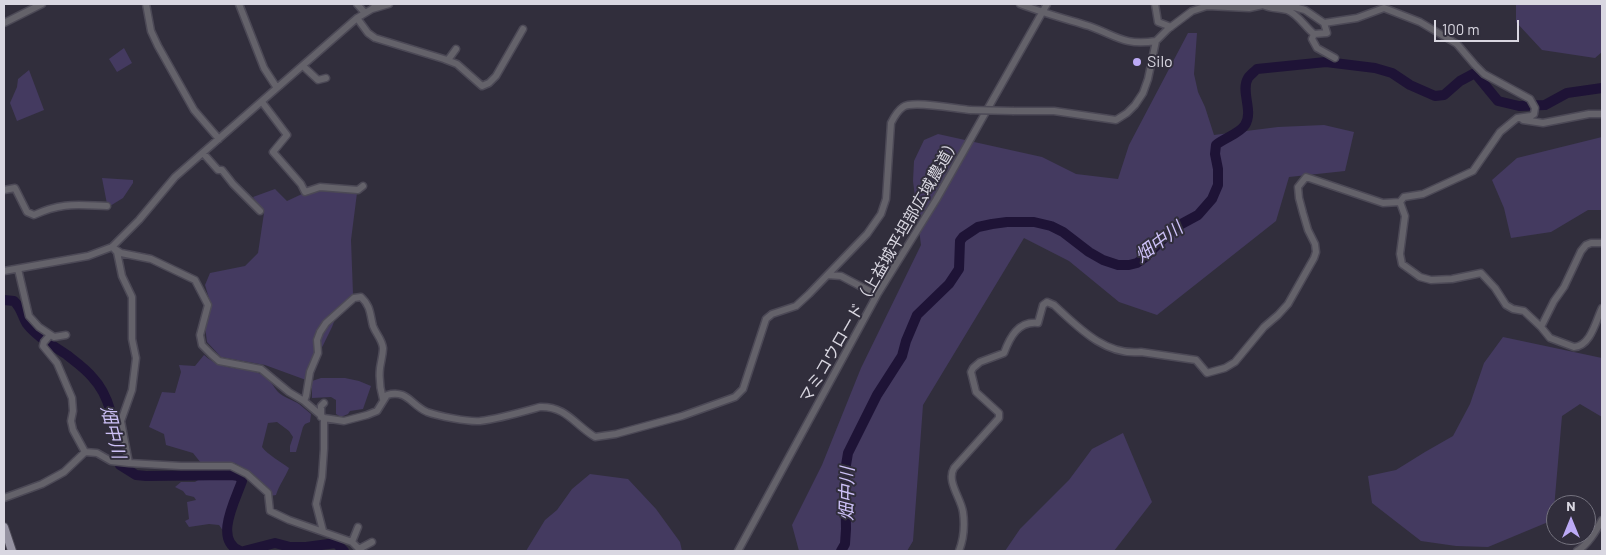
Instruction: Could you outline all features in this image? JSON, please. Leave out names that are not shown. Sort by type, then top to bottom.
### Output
[{"type":"main road","points":[[4,527],[12,551]]},
{"type":"street","points":[[4,23],[42,4]]},
{"type":"street","points":[[146,4],[151,31],[158,46],[194,110],[219,138]]},
{"type":"street","points":[[239,4],[264,68],[277,88]]},
{"type":"street","points":[[357,4],[365,13]]},
{"type":"street","points":[[4,271],[88,256],[112,247],[176,178],[219,138],[357,18],[374,7],[389,4]]},
{"type":"street","points":[[1020,4],[1091,27],[1125,42],[1141,44],[1156,41],[1192,11],[1207,6],[1249,8],[1264,4],[1287,5],[1305,10],[1324,23],[1327,33],[1314,34],[1287,10],[1270,8],[1264,4]]},
{"type":"street","name":"マミコウロード（上益城平坦部広域農道）","points":[[738,551],[877,296],[936,200],[1047,4]]},
{"type":"street","points":[[1155,4],[1158,22],[1171,27]]},
{"type":"street","points":[[960,551],[964,528],[963,511],[951,472],[999,418],[999,413],[976,392],[971,372],[980,362],[1004,353],[1014,331],[1032,322],[1038,323],[1043,305],[1048,302],[1054,305],[1088,336],[1104,345],[1133,353],[1141,352],[1196,360],[1207,373],[1225,368],[1235,362],[1264,327],[1288,304],[1314,258],[1316,252],[1315,244],[1308,230],[1298,198],[1298,187],[1306,178],[1383,203],[1400,202],[1404,197],[1423,194],[1473,171],[1500,132],[1517,118],[1534,114],[1535,108],[1530,100],[1484,74],[1457,44],[1420,22],[1384,8],[1357,18],[1324,23]]},
{"type":"street","points":[[357,18],[368,33],[375,38],[457,64],[480,85],[489,83],[496,76],[523,29]]},
{"type":"street","points":[[1314,34],[1312,39],[1317,48],[1335,58]]},
{"type":"street","points":[[112,247],[121,253],[151,259],[195,280],[208,305],[201,329],[202,345],[219,361],[261,369],[289,392],[304,400],[322,418],[344,421],[367,415],[376,411],[386,395],[395,392],[404,395],[426,412],[470,421],[481,421],[540,407],[550,407],[574,419],[595,437],[616,434],[682,416],[735,398],[743,389],[766,319],[772,314],[796,306],[866,234],[881,214],[886,199],[891,123],[896,113],[904,106],[914,103],[970,110],[1054,111],[1104,120],[1116,120],[1131,109],[1143,93],[1156,41]]},
{"type":"street","points":[[448,60],[456,49]]},
{"type":"street","points":[[304,66],[318,80],[326,78]]},
{"type":"street","points":[[262,102],[287,135],[273,152],[301,184],[305,192],[320,187],[358,190],[363,186]]},
{"type":"street","points":[[1517,118],[1543,123],[1589,114],[1602,114]]},
{"type":"street","points":[[203,153],[218,170],[222,170],[260,211]]},
{"type":"street","points":[[4,190],[16,188],[27,212],[34,215],[66,204],[107,206]]},
{"type":"street","points":[[1400,202],[1404,216],[1400,254],[1402,264],[1420,277],[1431,280],[1452,279],[1481,273],[1495,288],[1506,305],[1513,309],[1524,311],[1550,338],[1578,347],[1585,342],[1602,308]]},
{"type":"street","points":[[1541,327],[1581,252],[1592,243],[1602,243]]},
{"type":"street","points":[[112,247],[117,252],[122,276],[132,298],[132,339],[136,358],[132,390],[121,421],[128,463]]},
{"type":"street","points":[[18,269],[29,316],[48,338]]},
{"type":"street","points":[[828,275],[841,276],[877,296]]},
{"type":"street","points":[[304,400],[310,372],[318,353],[317,340],[320,332],[326,323],[354,298],[361,298],[368,306],[372,315],[373,325],[382,341],[380,390],[383,399]]},
{"type":"street","points":[[66,335],[48,338],[43,346],[57,362],[72,398],[73,411],[71,421],[73,430],[85,452]]},
{"type":"street","points":[[323,531],[316,504],[322,477],[324,449],[321,406],[324,403]]},
{"type":"street","points":[[4,498],[42,484],[64,472],[85,452],[97,453],[116,462],[181,466],[231,466],[247,474],[268,493],[270,511],[289,520],[352,542],[360,550],[372,542]]},
{"type":"street","points":[[1577,551],[1591,537],[1602,520]]},
{"type":"street","points":[[352,542],[358,527]]},
{"type":"shaded area","points":[[1516,4],[1602,4],[1602,52],[1595,58],[1542,50],[1516,22]]},
{"type":"shaded area","points":[[1188,33],[1197,33],[1194,74],[1198,92],[1214,135],[1278,127],[1324,125],[1354,132],[1345,171],[1289,177],[1276,221],[1157,315],[1119,302],[1069,261],[1024,238],[923,405],[913,541],[907,551],[799,551],[792,525],[822,465],[861,368],[921,245],[913,181],[914,161],[924,140],[938,134],[1042,157],[1076,174],[1118,179],[1129,145]]},
{"type":"shaded area","points":[[124,48],[132,63],[117,72],[109,59]]},
{"type":"shaded area","points":[[29,70],[44,110],[17,121],[10,103],[17,87],[18,79]]},
{"type":"shaded area","points":[[1602,137],[1602,210],[1588,210],[1551,232],[1511,238],[1504,208],[1492,180],[1517,158]]},
{"type":"shaded area","points":[[102,178],[133,180],[133,183],[123,198],[110,206],[107,204]]},
{"type":"shaded area","points":[[275,189],[287,201],[302,194],[323,189],[357,193],[351,240],[353,294],[340,306],[306,380],[265,365],[221,357],[207,342],[205,327],[211,305],[205,285],[210,273],[245,266],[258,253],[264,213],[253,197]]},
{"type":"shaded area","points":[[1503,337],[1602,358],[1602,417],[1580,404],[1562,416],[1555,495],[1546,495],[1546,523],[1488,547],[1456,546],[1421,541],[1372,503],[1368,476],[1396,470],[1453,436],[1470,404],[1484,363]]},
{"type":"shaded area","points":[[204,355],[219,365],[248,370],[263,375],[280,394],[299,404],[311,414],[310,422],[303,427],[296,452],[290,452],[293,437],[289,431],[277,422],[268,423],[262,447],[289,468],[276,495],[270,496],[245,469],[235,463],[201,463],[193,453],[166,445],[164,434],[149,427],[162,392],[175,393],[181,372],[179,365],[195,366]]},
{"type":"shaded area","points":[[321,378],[345,378],[371,386],[363,409],[350,411],[341,417],[336,414],[336,400],[331,397],[312,398],[312,381]]},
{"type":"shaded area","points":[[1123,433],[1152,502],[1114,551],[1005,551],[1020,529],[1069,480],[1092,449]]},
{"type":"shaded area","points":[[590,474],[628,479],[656,509],[680,542],[682,551],[526,551],[545,520],[557,510],[572,489]]},
{"type":"shaded area","points":[[238,477],[240,482],[225,521],[224,532],[219,525],[209,524],[189,527],[185,521],[189,519],[187,502],[196,500],[175,487],[181,482],[195,482],[201,478]]},
{"type":"waterway","name":"畑中川","points":[[841,551],[845,544],[845,471],[848,453],[877,395],[902,356],[917,315],[949,284],[959,269],[960,241],[978,227],[1007,222],[1034,222],[1051,226],[1063,232],[1103,260],[1118,265],[1137,263],[1174,228],[1198,215],[1212,199],[1218,185],[1216,145],[1239,131],[1245,125],[1248,114],[1246,83],[1257,69],[1326,62],[1375,68],[1392,73],[1410,85],[1435,96],[1444,95],[1460,81],[1475,73],[1498,101],[1519,106],[1545,105],[1567,93],[1602,88]]},
{"type":"waterway","name":"畑中川","points":[[4,300],[14,301],[31,329],[81,366],[100,387],[112,419],[120,465],[136,475],[146,476],[239,476],[242,481],[227,529],[228,538],[232,546],[240,551]]},
{"type":"waterway","name":"畑中川","points":[[244,551],[275,543],[290,547],[336,543],[344,551]]},
{"type":"place","name":"Silo","points":[[1137,62]]}]
